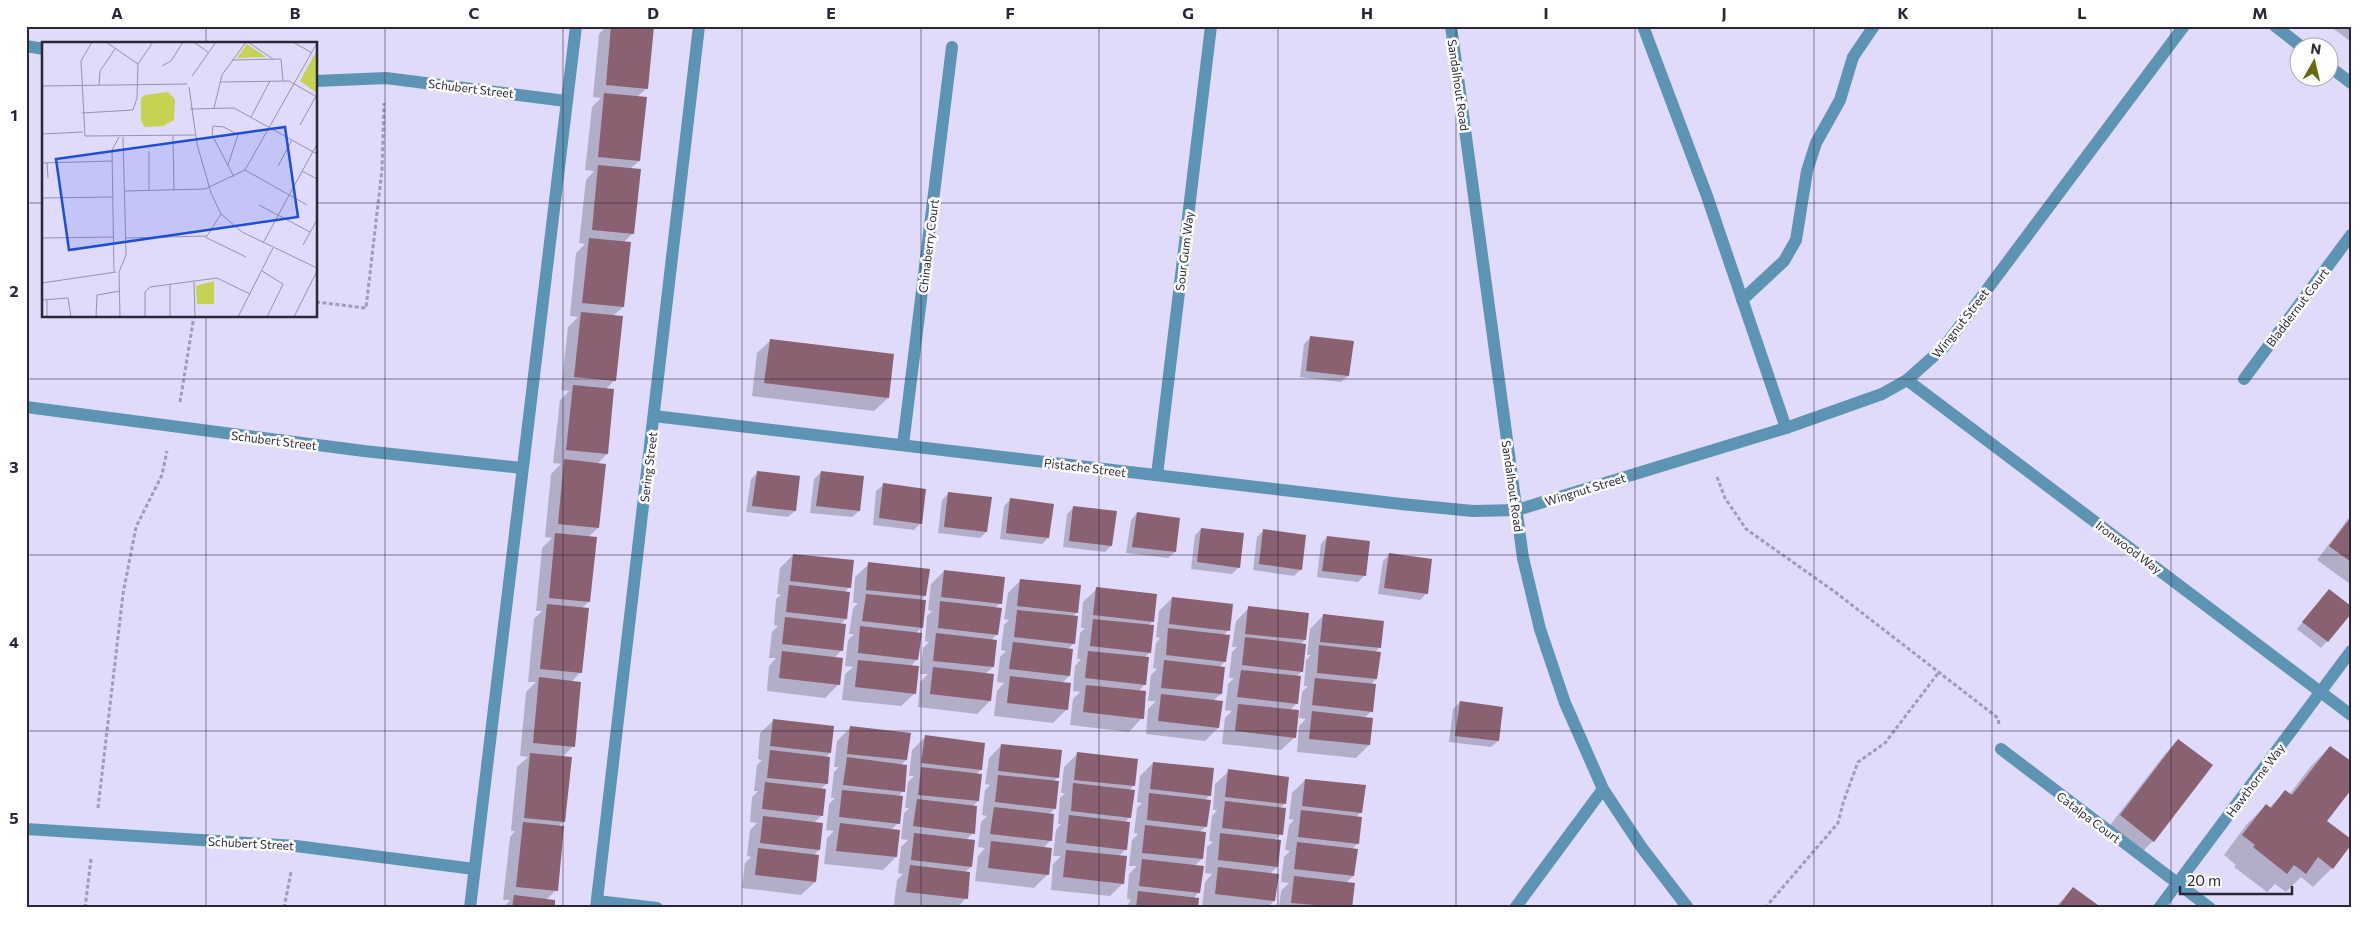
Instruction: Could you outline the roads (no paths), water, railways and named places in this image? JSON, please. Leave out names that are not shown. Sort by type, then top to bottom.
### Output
[{"type":"street","points":[[470,908],[576,26]]},
{"type":"street","name":"Sering Street","points":[[597,904],[699,26]]},
{"type":"street","name":"Sour Gum Way","points":[[1157,475],[1211,26]]},
{"type":"street","name":"Sandalhout Road","points":[[1451,26],[1523,558],[1540,629],[1565,703],[1603,789],[1642,848],[1688,908]]},
{"type":"street","points":[[1643,26],[1707,196],[1786,428]]},
{"type":"street","points":[[1742,300],[1784,261],[1796,240],[1806,171],[1816,143],[1840,100],[1853,57],[1874,26]]},
{"type":"street","name":"Wingnut Street","points":[[1516,510],[1786,428],[1882,394],[1907,380],[1944,347],[2184,26]]},
{"type":"street","points":[[2275,26],[2290,38]]},
{"type":"street","points":[[26,46],[42,49]]},
{"type":"street","name":"Chinaberry Court","points":[[903,445],[952,47]]},
{"type":"street","points":[[2340,75],[2351,83]]},
{"type":"street","name":"Schubert Street","points":[[318,81],[386,78],[566,100]]},
{"type":"street","name":"Bladdernut Court","points":[[2244,379],[2351,235]]},
{"type":"street","name":"Ironwood Way","points":[[1907,380],[2351,715]]},
{"type":"street","name":"Schubert Street","points":[[26,407],[364,451],[522,468]]},
{"type":"street","name":"Pistache Street","points":[[654,416],[1473,511],[1516,510]]},
{"type":"street","name":"Hawthorne Way","points":[[2159,908],[2351,651]]},
{"type":"street","name":"Catalpa Court","points":[[2001,750],[2210,908]]},
{"type":"street","points":[[1514,908],[1603,789]]},
{"type":"street","name":"Schubert Street","points":[[26,829],[94,835],[296,846],[474,869]]},
{"type":"street","points":[[597,904],[657,908]]}]
